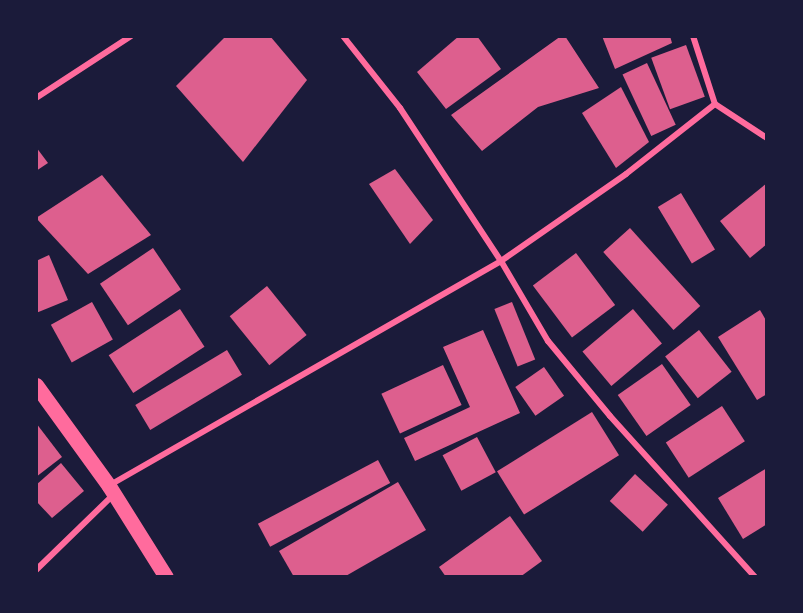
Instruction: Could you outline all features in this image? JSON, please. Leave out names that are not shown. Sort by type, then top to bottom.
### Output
[{"type":"main road","points":[[36,385],[111,490],[166,577]]},
{"type":"street","points":[[36,98],[130,36]]},
{"type":"street","points":[[343,36],[400,108],[501,261],[548,340],[610,416],[755,577]]},
{"type":"street","points":[[693,36],[715,104],[767,138]]},
{"type":"street","points":[[36,570],[111,490],[501,261],[626,174],[715,104]]},
{"type":"building","points":[[226,36],[270,36],[307,80],[243,162],[176,86]]},
{"type":"building","points":[[459,36],[477,36],[501,69],[446,109],[417,72]]},
{"type":"building","points":[[561,36],[565,36],[599,88],[538,107],[482,151],[451,115]]},
{"type":"building","points":[[602,36],[670,36],[672,43],[615,69]]},
{"type":"building","points":[[686,45],[705,97],[670,109],[651,58]]},
{"type":"building","points":[[647,63],[676,125],[651,136],[623,74]]},
{"type":"building","points":[[621,87],[649,142],[616,168],[582,113]]},
{"type":"building","points":[[36,147],[48,163],[36,171]]},
{"type":"building","points":[[395,169],[433,220],[410,244],[369,184]]},
{"type":"building","points":[[102,175],[151,235],[88,274],[36,218]]},
{"type":"building","points":[[767,183],[767,244],[750,258],[720,221]]},
{"type":"building","points":[[681,193],[715,250],[692,263],[658,207]]},
{"type":"building","points":[[630,228],[700,306],[674,330],[603,252]]},
{"type":"building","points":[[153,248],[181,289],[128,325],[100,284]]},
{"type":"building","points":[[576,253],[615,305],[572,337],[533,285]]},
{"type":"building","points":[[49,255],[68,300],[36,313],[36,261]]},
{"type":"building","points":[[267,286],[307,335],[269,365],[230,316]]},
{"type":"building","points":[[92,302],[113,340],[72,362],[51,325]]},
{"type":"building","points":[[512,302],[535,359],[518,367],[494,309]]},
{"type":"building","points":[[180,309],[205,347],[133,393],[109,355]]},
{"type":"building","points":[[633,309],[662,343],[611,386],[582,351]]},
{"type":"building","points":[[760,310],[767,322],[767,394],[757,400],[718,337]]},
{"type":"building","points":[[483,330],[520,413],[415,461],[404,438],[470,407],[443,347]]},
{"type":"building","points":[[699,330],[732,372],[698,398],[665,356]]},
{"type":"building","points":[[227,350],[242,375],[150,430],[135,405]]},
{"type":"building","points":[[662,364],[691,405],[646,436],[618,395]]},
{"type":"building","points":[[443,365],[462,405],[400,434],[381,394]]},
{"type":"building","points":[[544,367],[564,396],[535,416],[515,387]]},
{"type":"building","points":[[722,406],[745,441],[689,478],[666,442]]},
{"type":"building","points":[[592,412],[619,455],[524,515],[497,471]]},
{"type":"building","points":[[36,423],[62,457],[36,477]]},
{"type":"building","points":[[477,437],[496,472],[461,491],[443,455]]},
{"type":"building","points":[[378,460],[390,483],[270,547],[258,524]]},
{"type":"building","points":[[61,463],[84,491],[52,518],[36,501],[36,485]]},
{"type":"building","points":[[767,468],[767,524],[743,539],[718,498]]},
{"type":"building","points":[[635,474],[668,505],[643,532],[610,501]]},
{"type":"building","points":[[398,482],[426,530],[344,577],[294,577],[279,551]]},
{"type":"building","points":[[510,516],[542,561],[520,577],[446,577],[439,567]]}]
